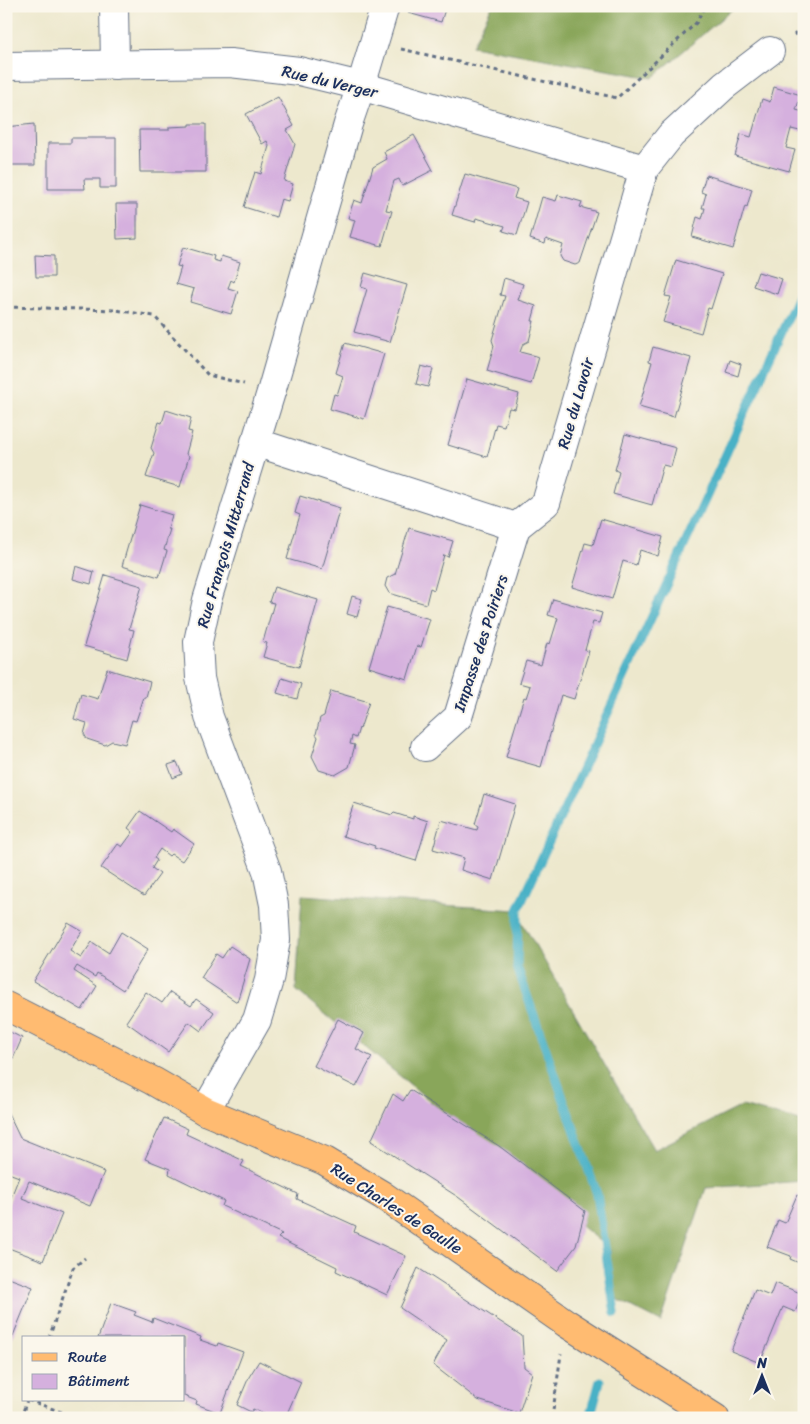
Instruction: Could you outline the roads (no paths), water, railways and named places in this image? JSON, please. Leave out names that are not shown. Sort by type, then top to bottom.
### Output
[{"type":"main road","name":"Rue Charles de Gaulle","points":[[6,1006],[153,1081],[205,1111],[325,1161],[382,1195],[566,1324],[715,1418]]},
{"type":"street","points":[[114,6],[115,65]]},
{"type":"street","name":"Rue François Mitterrand","points":[[205,1111],[257,1020],[276,940],[274,905],[267,871],[209,717],[200,678],[198,642],[207,600],[272,389],[348,124],[385,6]]},
{"type":"street","name":"Rue du Lavoir","points":[[516,527],[546,504],[644,169],[670,135],[724,86],[770,51]]},
{"type":"street","name":"Rue du Verger","points":[[6,66],[230,63],[299,71],[361,86],[644,169]]},
{"type":"street","points":[[255,442],[516,527]]},
{"type":"street","name":"Impasse des Poiriers","points":[[425,747],[458,717],[516,527]]},
{"type":"waterway","points":[[615,1313],[597,1194],[517,967],[518,910],[804,283]]},
{"type":"waterway","points":[[590,1418],[600,1381]]}]
